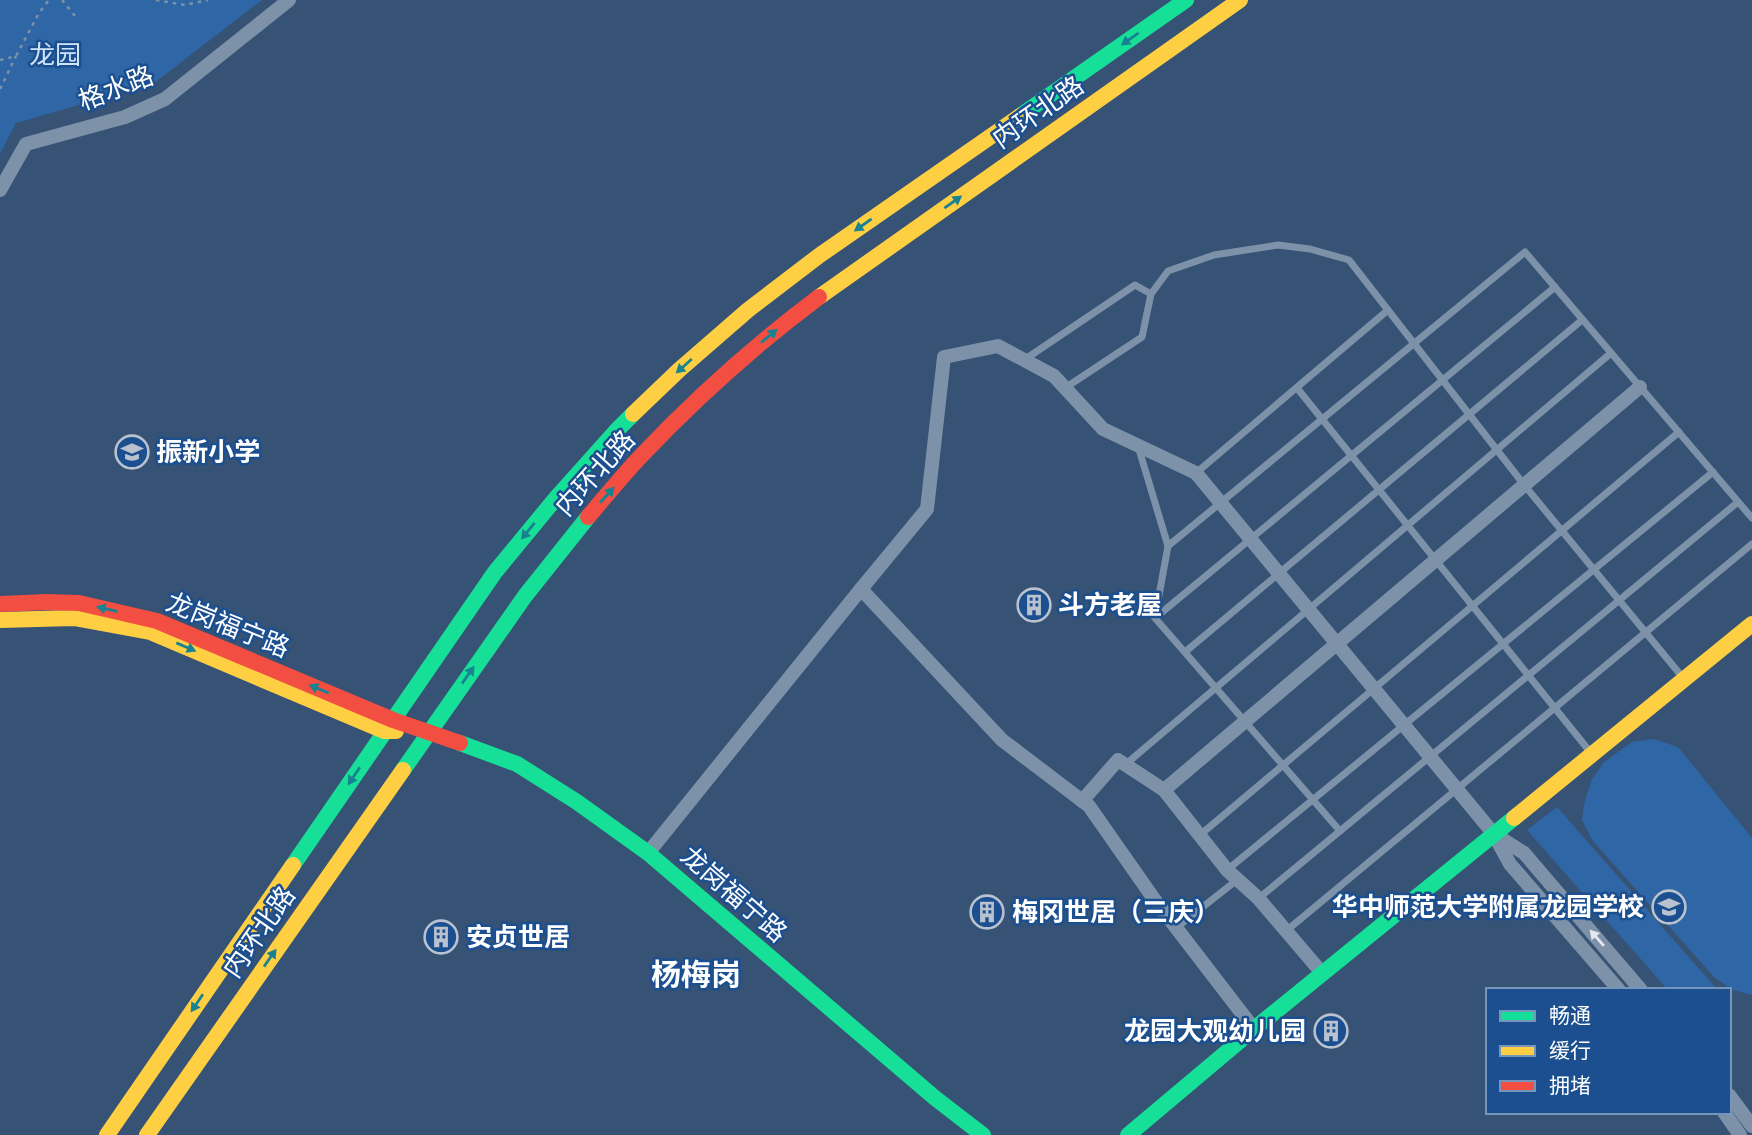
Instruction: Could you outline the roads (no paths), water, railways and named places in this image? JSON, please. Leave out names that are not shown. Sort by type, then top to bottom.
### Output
[{"type":"main road","name":"内环北路","points":[[107,1135],[495,572],[616,431],[679,370],[748,310],[820,255],[1186,0]]},
{"type":"main road","name":"内环北路","points":[[147,1135],[524,596],[583,522],[641,456],[769,335],[839,282],[1240,0]]},
{"type":"main road","name":"龙岗福宁路","points":[[0,604],[79,603],[157,621],[388,726]]},
{"type":"main road","name":"龙岗福宁路","points":[[0,620],[74,618],[150,632],[388,726],[429,731],[517,764],[577,802],[648,853],[935,1098],[983,1135]]},
{"type":"main road","points":[[1128,1135],[1322,973],[1752,624]]},
{"type":"street","name":"格水路","points":[[0,190],[26,144],[125,117],[165,99],[289,0]]},
{"type":"street","points":[[648,853],[927,509],[944,356],[998,346],[1054,376],[1103,429],[1196,473],[1493,833],[1510,864],[1617,988]]},
{"type":"street","points":[[1164,790],[1640,387]]},
{"type":"street","points":[[861,589],[1002,740],[1089,806],[1154,899],[1254,1029]]},
{"type":"street","points":[[1082,801],[1118,760],[1164,790],[1232,875],[1258,898],[1322,973]]},
{"type":"street","points":[[1493,833],[1524,853],[1640,988]]},
{"type":"street","points":[[1731,1098],[1752,1126]]},
{"type":"street","points":[[1725,1114],[1740,1135]]},
{"type":"lane","points":[[1065,388],[1143,337],[1150,293],[1168,271],[1214,255],[1279,245],[1310,249],[1349,260],[1525,486],[1684,679]]},
{"type":"lane","points":[[1168,546],[1525,252],[1752,518]]},
{"type":"lane","points":[[1024,360],[1135,285],[1150,293]]},
{"type":"lane","points":[[1155,618],[1555,287]]},
{"type":"lane","points":[[1196,473],[1388,310]]},
{"type":"lane","points":[[1185,652],[1583,320]]},
{"type":"lane","points":[[1125,764],[1611,353]]},
{"type":"lane","points":[[1297,388],[1592,754]]},
{"type":"lane","points":[[1200,836],[1679,432]]},
{"type":"lane","points":[[1138,446],[1168,546],[1155,618]]},
{"type":"lane","points":[[1176,928],[1313,800],[1713,472]]},
{"type":"lane","points":[[1258,898],[1738,502]]},
{"type":"lane","points":[[1286,931],[1752,544]]},
{"type":"lane","points":[[1155,618],[1340,831]]},
{"type":"place","name":"振新小学","points":[[132,452]]},
{"type":"place","name":"斗方老屋","points":[[1034,605]]},
{"type":"place","name":"华中师范大学附属龙园学校","points":[[1669,907]]},
{"type":"place","name":"梅冈世居（三庆）","points":[[987,912]]},
{"type":"place","name":"安贞世居","points":[[441,937]]},
{"type":"place","name":"龙园大观幼儿园","points":[[1331,1031]]},
{"type":"district","name":"杨梅岗","points":[[696,975]]},
{"type":"park label","name":"龙园","points":[[55,55]]}]
